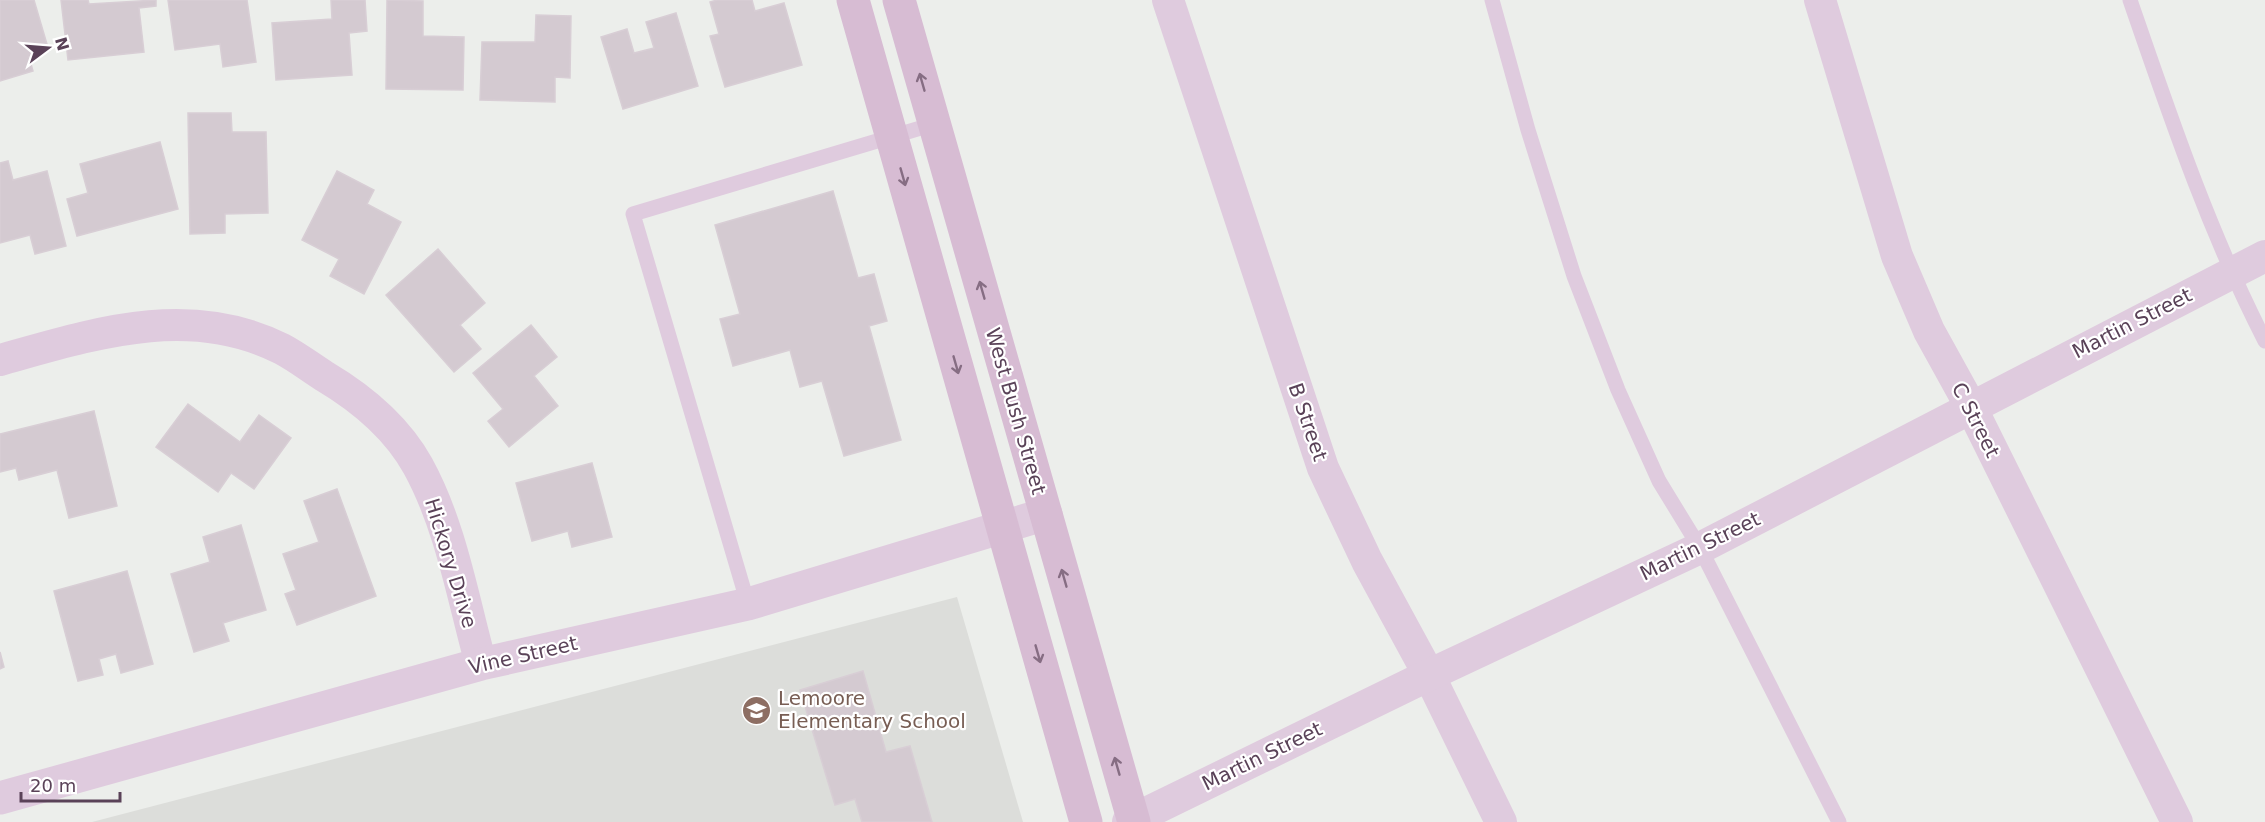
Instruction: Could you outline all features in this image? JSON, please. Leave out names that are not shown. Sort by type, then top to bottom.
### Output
[{"type":"main road","points":[[853,0],[1086,822]]},
{"type":"main road","name":"West Bush Street","points":[[899,0],[1132,821]]},
{"type":"street","name":"B Street","points":[[1168,0],[1323,468],[1367,561],[1429,675],[1501,822]]},
{"type":"street","name":"C Street","points":[[1820,0],[1897,256],[1929,331],[1971,407],[2177,822]]},
{"type":"street","name":"Martin Street","points":[[1132,821],[1429,675],[1700,548],[2265,256]]},
{"type":"street","name":"Hickory Drive","points":[[0,360],[126,327],[160,324],[197,326],[228,331],[281,349],[351,392],[385,422],[418,465],[445,531],[481,664]]},
{"type":"street","name":"Vine Street","points":[[0,798],[481,664],[748,604],[1046,514]]},
{"type":"lane","points":[[1492,0],[1528,130],[1574,276],[1618,390],[1659,481],[1700,548],[1839,822]]},
{"type":"lane","points":[[2130,0],[2170,116],[2230,273],[2265,341]]},
{"type":"lane","points":[[748,604],[633,214],[934,124]]},
{"type":"shaded area","name":"Lemoore Elementary School","points":[[957,597],[1023,822],[92,822]]},
{"type":"building","points":[[0,0],[34,0],[49,51],[29,57],[33,71],[0,81]]},
{"type":"building","points":[[61,0],[88,0],[89,4],[156,0],[156,6],[139,8],[144,52],[68,60]]},
{"type":"building","points":[[168,0],[247,0],[256,62],[223,67],[220,44],[175,50]]},
{"type":"building","points":[[331,0],[365,0],[367,31],[349,33],[352,75],[276,80],[272,23],[332,19]]},
{"type":"building","points":[[387,0],[423,1],[423,36],[464,37],[463,90],[386,89]]},
{"type":"building","points":[[752,0],[755,11],[784,3],[802,65],[725,87],[710,36],[719,34],[710,2]]},
{"type":"building","points":[[676,13],[698,86],[623,109],[601,37],[627,29],[634,53],[654,48],[646,22]]},
{"type":"building","points":[[536,15],[571,16],[570,78],[555,77],[555,102],[480,100],[482,42],[535,42]]},
{"type":"building","points":[[188,113],[231,113],[232,132],[266,132],[268,213],[225,214],[225,233],[190,234]]},
{"type":"building","points":[[160,142],[178,209],[77,236],[67,199],[88,193],[80,164]]},
{"type":"building","points":[[8,161],[13,180],[47,171],[66,246],[35,254],[30,235],[0,243],[0,163]]},
{"type":"building","points":[[337,171],[374,190],[367,204],[401,222],[364,294],[330,276],[339,259],[302,240]]},
{"type":"building","points":[[833,191],[858,278],[874,274],[887,321],[869,326],[901,440],[844,456],[822,381],[800,387],[790,350],[733,366],[720,319],[740,314],[715,225]]},
{"type":"building","points":[[438,249],[485,303],[460,325],[481,349],[454,372],[386,295]]},
{"type":"building","points":[[531,325],[557,357],[534,376],[558,406],[509,447],[488,421],[503,409],[473,373]]},
{"type":"building","points":[[188,404],[240,442],[259,415],[291,438],[254,489],[231,473],[218,492],[156,447]]},
{"type":"building","points":[[94,411],[117,506],[69,518],[57,470],[19,480],[16,468],[0,472],[0,434]]},
{"type":"building","points":[[592,463],[612,537],[572,547],[568,531],[532,541],[516,483]]},
{"type":"building","points":[[337,489],[376,596],[297,625],[285,594],[296,590],[283,554],[319,542],[304,501]]},
{"type":"building","points":[[241,525],[266,610],[223,623],[229,641],[194,652],[171,574],[210,562],[203,537]]},
{"type":"building","points":[[127,571],[153,664],[121,673],[116,654],[99,659],[103,675],[78,681],[54,591]]},
{"type":"building","points":[[0,652],[4,667],[0,669]]},
{"type":"building","points":[[863,671],[886,752],[910,746],[932,822],[862,822],[855,799],[835,805],[800,690]]},
{"type":"place","name":"Lemoore Elementary School","points":[[757,710]]}]
